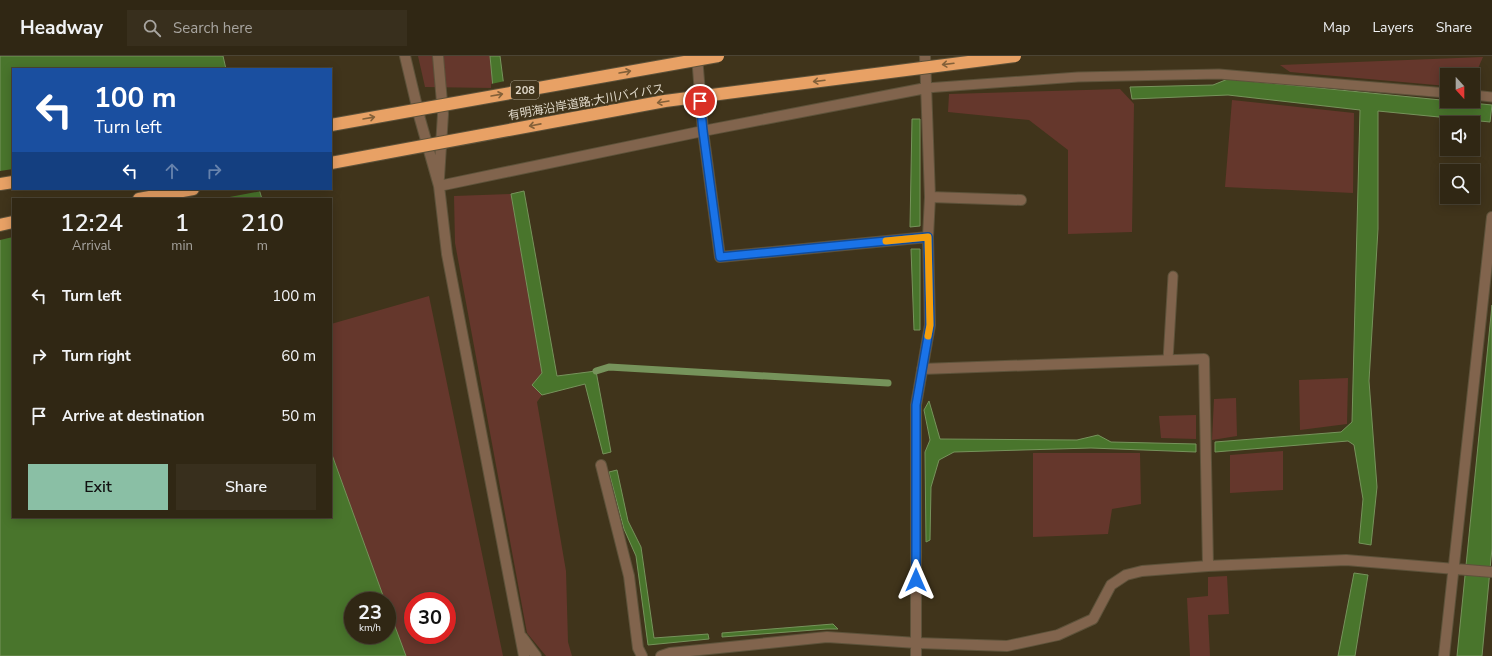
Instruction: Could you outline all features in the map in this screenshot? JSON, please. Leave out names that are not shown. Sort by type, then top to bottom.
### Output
[{"type":"highway","name":"有明海沿岸道路;大川バイパス","points":[[332,125],[718,56]]},
{"type":"highway","name":"有明海沿岸道路;大川バイパス","points":[[332,163],[665,101],[1015,56]]},
{"type":"highway","points":[[0,184],[12,182]]},
{"type":"highway","points":[[144,198],[188,190]]},
{"type":"highway","points":[[0,225],[12,222]]},
{"type":"street","points":[[405,56],[420,119],[439,186],[447,254],[524,656]]},
{"type":"street","points":[[438,56],[443,114],[439,186]]},
{"type":"street","points":[[696,56],[703,131],[720,257],[928,237]]},
{"type":"street","points":[[916,656],[916,405],[930,325],[928,237],[930,197],[925,56]]},
{"type":"street","points":[[439,186],[703,131],[926,88]]},
{"type":"street","points":[[930,197],[1021,200]]},
{"type":"street","points":[[1444,656],[1492,217]]},
{"type":"street","points":[[922,369],[1204,359],[1208,566]]},
{"type":"street","points":[[601,465],[629,576],[638,648],[642,656]]},
{"type":"street","points":[[661,656],[670,652],[828,637],[917,643],[1007,646],[1058,635],[1093,619],[1111,585],[1126,575],[1142,571],[1208,566],[1346,560],[1492,572]]},
{"type":"street","points":[[521,635],[536,656]]},
{"type":"lane","points":[[926,88],[1078,77],[1219,74],[1440,92]]},
{"type":"lane","points":[[1480,96],[1492,97]]},
{"type":"lane","points":[[1168,360],[1173,276]]},
{"type":"shaded area","points":[[0,56],[223,56],[226,68],[12,68],[12,190],[259,190],[262,198],[12,198],[12,518],[332,518],[332,455],[382,592],[344,592],[344,644],[396,644],[396,629],[406,656],[0,656]]},
{"type":"shaded area","points":[[418,56],[490,56],[493,88],[425,87]]},
{"type":"shaded area","points":[[490,56],[500,56],[504,87],[493,88]]},
{"type":"shaded area","points":[[1483,57],[1478,68],[1440,68],[1440,85],[1290,72],[1280,65]]},
{"type":"shaded area","points":[[1228,79],[1440,100],[1440,108],[1480,108],[1480,104],[1492,105],[1490,122],[1480,121],[1480,116],[1440,117],[1378,111],[1378,229],[1369,381],[1377,487],[1371,545],[1359,543],[1363,499],[1354,445],[1348,441],[1215,452],[1215,442],[1341,432],[1352,422],[1360,110],[1228,95],[1132,99],[1130,87],[1213,85]]},
{"type":"shaded area","points":[[1120,89],[1134,104],[1132,232],[1068,234],[1068,150],[1029,120],[948,112],[949,94]]},
{"type":"shaded area","points":[[1232,100],[1354,113],[1353,193],[1225,187]]},
{"type":"shaded area","points":[[912,119],[920,119],[920,226],[910,227]]},
{"type":"shaded area","points":[[524,191],[557,376],[596,371],[611,452],[603,454],[585,384],[542,395],[532,385],[542,373],[511,194]]},
{"type":"shaded area","points":[[511,194],[542,373],[532,385],[542,395],[537,402],[566,571],[568,642],[572,656],[546,656],[527,633],[455,243],[454,196]]},
{"type":"shaded area","points":[[911,249],[920,249],[920,330],[914,330]]},
{"type":"shaded area","points":[[429,296],[503,656],[406,656],[396,629],[396,592],[382,592],[332,455],[332,324]]},
{"type":"shaded area","points":[[1492,305],[1492,548],[1482,656],[1457,656]]},
{"type":"shaded area","points":[[1348,378],[1347,424],[1300,430],[1299,380]]},
{"type":"shaded area","points":[[1236,398],[1237,436],[1212,440],[1214,399]]},
{"type":"shaded area","points":[[929,401],[940,439],[1077,440],[1098,435],[1111,442],[1196,444],[1196,452],[1091,448],[954,452],[939,460],[931,487],[930,540],[926,542],[925,452],[930,440],[924,410]]},
{"type":"shaded area","points":[[1196,415],[1196,439],[1161,438],[1159,416]]},
{"type":"shaded area","points":[[1283,451],[1283,490],[1230,493],[1230,455]]},
{"type":"shaded area","points":[[1033,453],[1140,453],[1141,504],[1112,509],[1108,534],[1033,537]]},
{"type":"shaded area","points":[[617,470],[628,521],[641,547],[654,638],[708,634],[709,639],[648,645],[636,556],[624,529],[609,472]]},
{"type":"shaded area","points":[[1354,573],[1368,575],[1355,656],[1338,656]]},
{"type":"shaded area","points":[[1227,576],[1229,614],[1208,615],[1210,656],[1190,656],[1187,598],[1208,596],[1208,577]]},
{"type":"shaded area","points":[[833,624],[838,629],[722,637],[722,633]]},
{"type":"pier","points":[[505,81],[505,89],[491,89],[491,84]]},
{"type":"pier","points":[[12,169],[12,190],[262,191],[224,198],[12,198],[12,237],[0,240],[0,171]]},
{"type":"waterway","points":[[596,371],[609,367],[888,383]]},
{"type":"slow traffic","points":[[886,241],[928,237],[930,325],[928,336]]},
{"type":"route","points":[[700,101],[720,257],[928,237],[930,325],[916,405],[916,580]]}]
